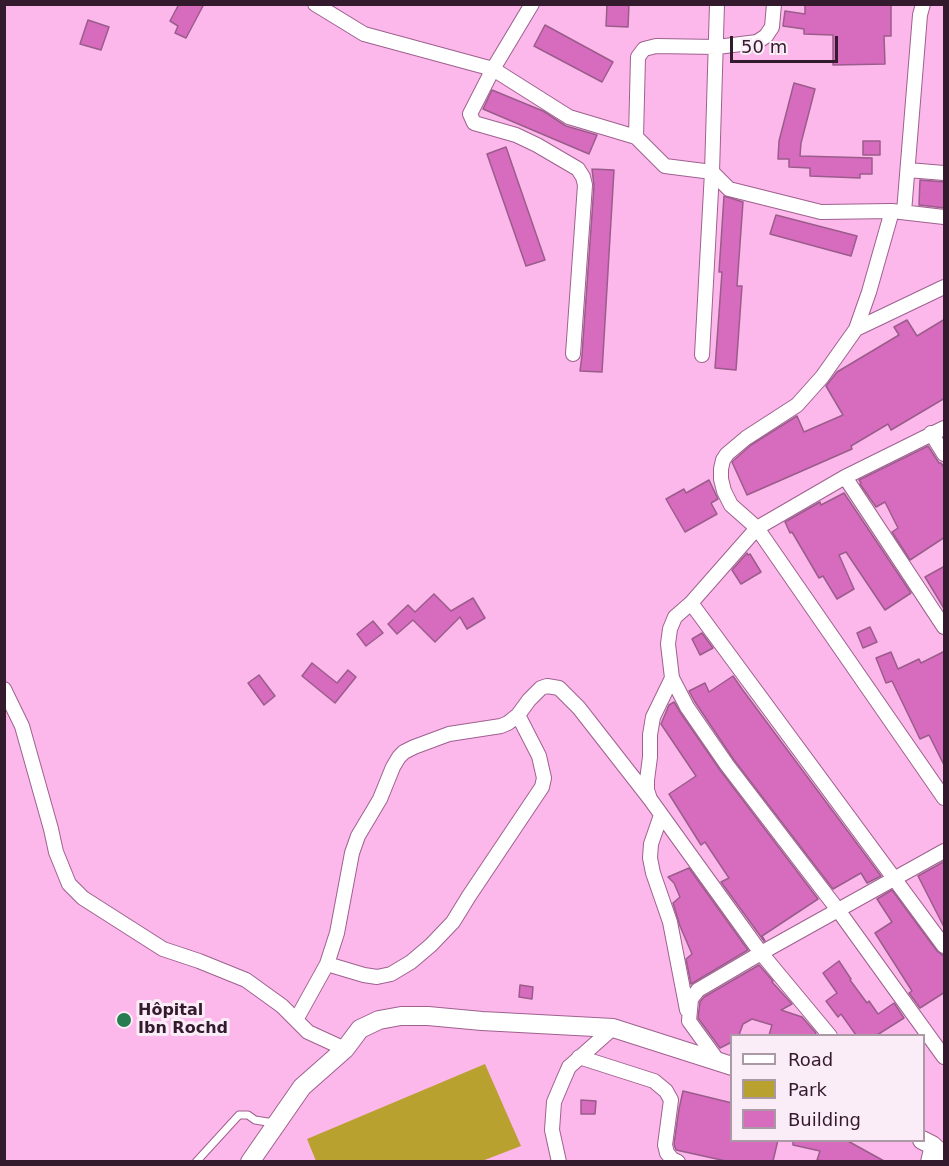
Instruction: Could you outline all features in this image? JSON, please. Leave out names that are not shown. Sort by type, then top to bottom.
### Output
[{"type":"street","points":[[315,4],[364,34],[493,69],[569,117],[636,137],[665,166],[712,172],[729,189],[821,212],[898,212],[945,218]]},
{"type":"street","points":[[531,4],[470,114],[474,123],[527,140],[578,169],[583,177],[585,184],[573,354]]},
{"type":"street","points":[[702,355],[712,172],[717,4]]},
{"type":"street","points":[[636,137],[638,57],[644,50],[656,46],[717,47],[757,42],[766,36],[772,27],[774,4]]},
{"type":"street","points":[[923,4],[909,170],[898,212],[856,329],[822,377],[798,405],[746,438],[727,454],[721,468],[721,479],[731,505],[757,528],[945,798]]},
{"type":"street","points":[[909,170],[945,173]]},
{"type":"street","points":[[856,329],[945,287]]},
{"type":"street","points":[[945,428],[845,477],[757,528],[691,603],[675,617],[670,629],[668,644],[672,678],[687,707],[727,765],[838,910],[945,1057]]},
{"type":"street","points":[[931,433],[945,454]]},
{"type":"street","points":[[845,477],[945,627]]},
{"type":"street","points":[[691,603],[945,946]]},
{"type":"street","points":[[650,799],[647,780],[653,717],[672,678]]},
{"type":"street","points":[[296,1020],[327,964],[337,933],[352,853],[358,836],[380,799],[399,757],[414,747],[449,734],[508,723],[541,688],[547,686],[559,688],[579,708],[650,799],[761,953],[829,1034]]},
{"type":"street","points":[[4,689],[22,726],[56,852],[69,884],[83,898],[163,949],[246,981],[282,1006],[308,1032],[345,1048]]},
{"type":"street","points":[[327,964],[364,975],[377,977],[390,974],[411,962],[453,922],[542,788],[544,778],[539,756],[518,715]]},
{"type":"street","points":[[661,815],[651,844],[650,858],[670,922],[689,1021],[725,1064]]},
{"type":"street","points":[[689,1021],[691,999],[698,990],[945,851]]},
{"type":"street","points":[[250,1161],[302,1087],[345,1048],[360,1029],[379,1020],[401,1016],[428,1016],[614,1028],[725,1064]]},
{"type":"street","points":[[559,1161],[552,1130],[554,1102],[569,1067],[614,1028]]},
{"type":"street","points":[[579,1057],[654,1081],[666,1091],[671,1100],[667,1153],[672,1159],[678,1161]]},
{"type":"lane","points":[[196,1161],[239,1115],[248,1115],[255,1120],[276,1123]]},
{"type":"green space","points":[[485,1064],[521,1146],[482,1161],[316,1161],[307,1139]]},
{"type":"building","points":[[179,4],[204,4],[186,38],[175,33],[178,26],[170,21]]},
{"type":"building","points":[[607,4],[629,4],[628,27],[606,26]]},
{"type":"building","points":[[805,4],[891,4],[891,36],[884,36],[885,64],[833,65],[833,35],[804,34],[804,29],[783,26],[785,11],[805,14]]},
{"type":"building","points":[[88,20],[109,27],[101,50],[80,44]]},
{"type":"building","points":[[545,25],[613,62],[602,82],[534,46]]},
{"type":"building","points":[[794,83],[815,89],[801,143],[800,156],[872,158],[872,174],[860,174],[860,178],[810,176],[810,168],[789,167],[789,159],[778,159],[779,141]]},
{"type":"building","points":[[492,90],[543,111],[566,126],[597,135],[589,154],[483,109]]},
{"type":"building","points":[[863,141],[880,141],[880,155],[863,155]]},
{"type":"building","points":[[506,147],[545,260],[526,266],[487,154]]},
{"type":"building","points":[[592,169],[614,170],[602,372],[580,371],[594,186]]},
{"type":"building","points":[[920,180],[945,182],[945,208],[919,205]]},
{"type":"building","points":[[724,196],[743,202],[737,286],[742,286],[736,370],[715,368],[722,272],[719,272]]},
{"type":"building","points":[[776,215],[857,236],[851,256],[770,234]]},
{"type":"building","points":[[945,319],[945,398],[891,430],[888,424],[851,446],[852,449],[747,495],[732,462],[734,460],[751,445],[797,416],[804,432],[843,415],[826,386],[837,372],[899,335],[894,327],[907,320],[917,336]]},
{"type":"building","points":[[928,446],[945,469],[945,537],[910,560],[892,532],[898,528],[885,502],[876,507],[859,480]]},
{"type":"building","points":[[709,480],[718,499],[711,503],[717,514],[685,532],[666,499],[684,489],[686,493]]},
{"type":"building","points":[[844,493],[911,593],[885,610],[846,552],[839,555],[854,589],[837,599],[823,576],[819,578],[785,522],[820,502],[821,505]]},
{"type":"building","points":[[747,553],[750,554],[761,572],[741,584],[732,570]]},
{"type":"building","points":[[945,566],[945,610],[925,577]]},
{"type":"building","points":[[434,594],[451,611],[473,598],[485,618],[467,629],[460,617],[435,642],[413,620],[397,634],[388,624],[408,605],[415,612]]},
{"type":"building","points":[[373,621],[383,633],[366,646],[357,634]]},
{"type":"building","points":[[870,627],[877,642],[863,648],[857,633]]},
{"type":"building","points":[[702,633],[713,648],[700,655],[692,639]]},
{"type":"building","points":[[945,651],[945,767],[929,735],[920,739],[892,681],[886,683],[876,658],[891,652],[898,669],[919,659],[921,663]]},
{"type":"building","points":[[312,663],[337,683],[348,670],[356,677],[335,703],[302,676]]},
{"type":"building","points":[[259,675],[275,696],[264,705],[248,683]]},
{"type":"building","points":[[733,676],[881,876],[867,883],[861,873],[833,889],[734,760],[689,691],[705,683],[709,692]]},
{"type":"building","points":[[674,702],[720,770],[818,899],[762,936],[765,941],[721,882],[729,878],[705,842],[701,845],[669,794],[696,776],[661,724],[669,705]]},
{"type":"building","points":[[945,861],[945,929],[918,876]]},
{"type":"building","points":[[689,868],[748,950],[691,984],[686,959],[692,954],[673,903],[680,897],[674,883],[668,877]]},
{"type":"building","points":[[892,890],[937,951],[945,957],[945,992],[920,1008],[909,993],[912,991],[875,933],[892,922],[877,899]]},
{"type":"building","points":[[839,961],[850,980],[878,1014],[894,1003],[904,1018],[879,1034],[855,1034],[841,1014],[838,1017],[826,1001],[837,993],[823,973]]},
{"type":"building","points":[[759,965],[792,1004],[781,1010],[802,1017],[816,1033],[769,1034],[772,1025],[752,1019],[743,1024],[739,1034],[730,1034],[730,1043],[720,1048],[698,1018],[700,1002],[704,997]]},
{"type":"building","points":[[520,985],[533,987],[532,999],[519,997]]},
{"type":"building","points":[[683,1091],[730,1103],[730,1142],[778,1142],[773,1161],[726,1161],[676,1150],[674,1144]]},
{"type":"building","points":[[581,1100],[596,1101],[595,1114],[581,1114]]},
{"type":"building","points":[[793,1142],[850,1142],[884,1161],[817,1160],[820,1151],[793,1145]]},
{"type":"place","name":"Hôpital Ibn Rochd","points":[[124,1020]]}]
